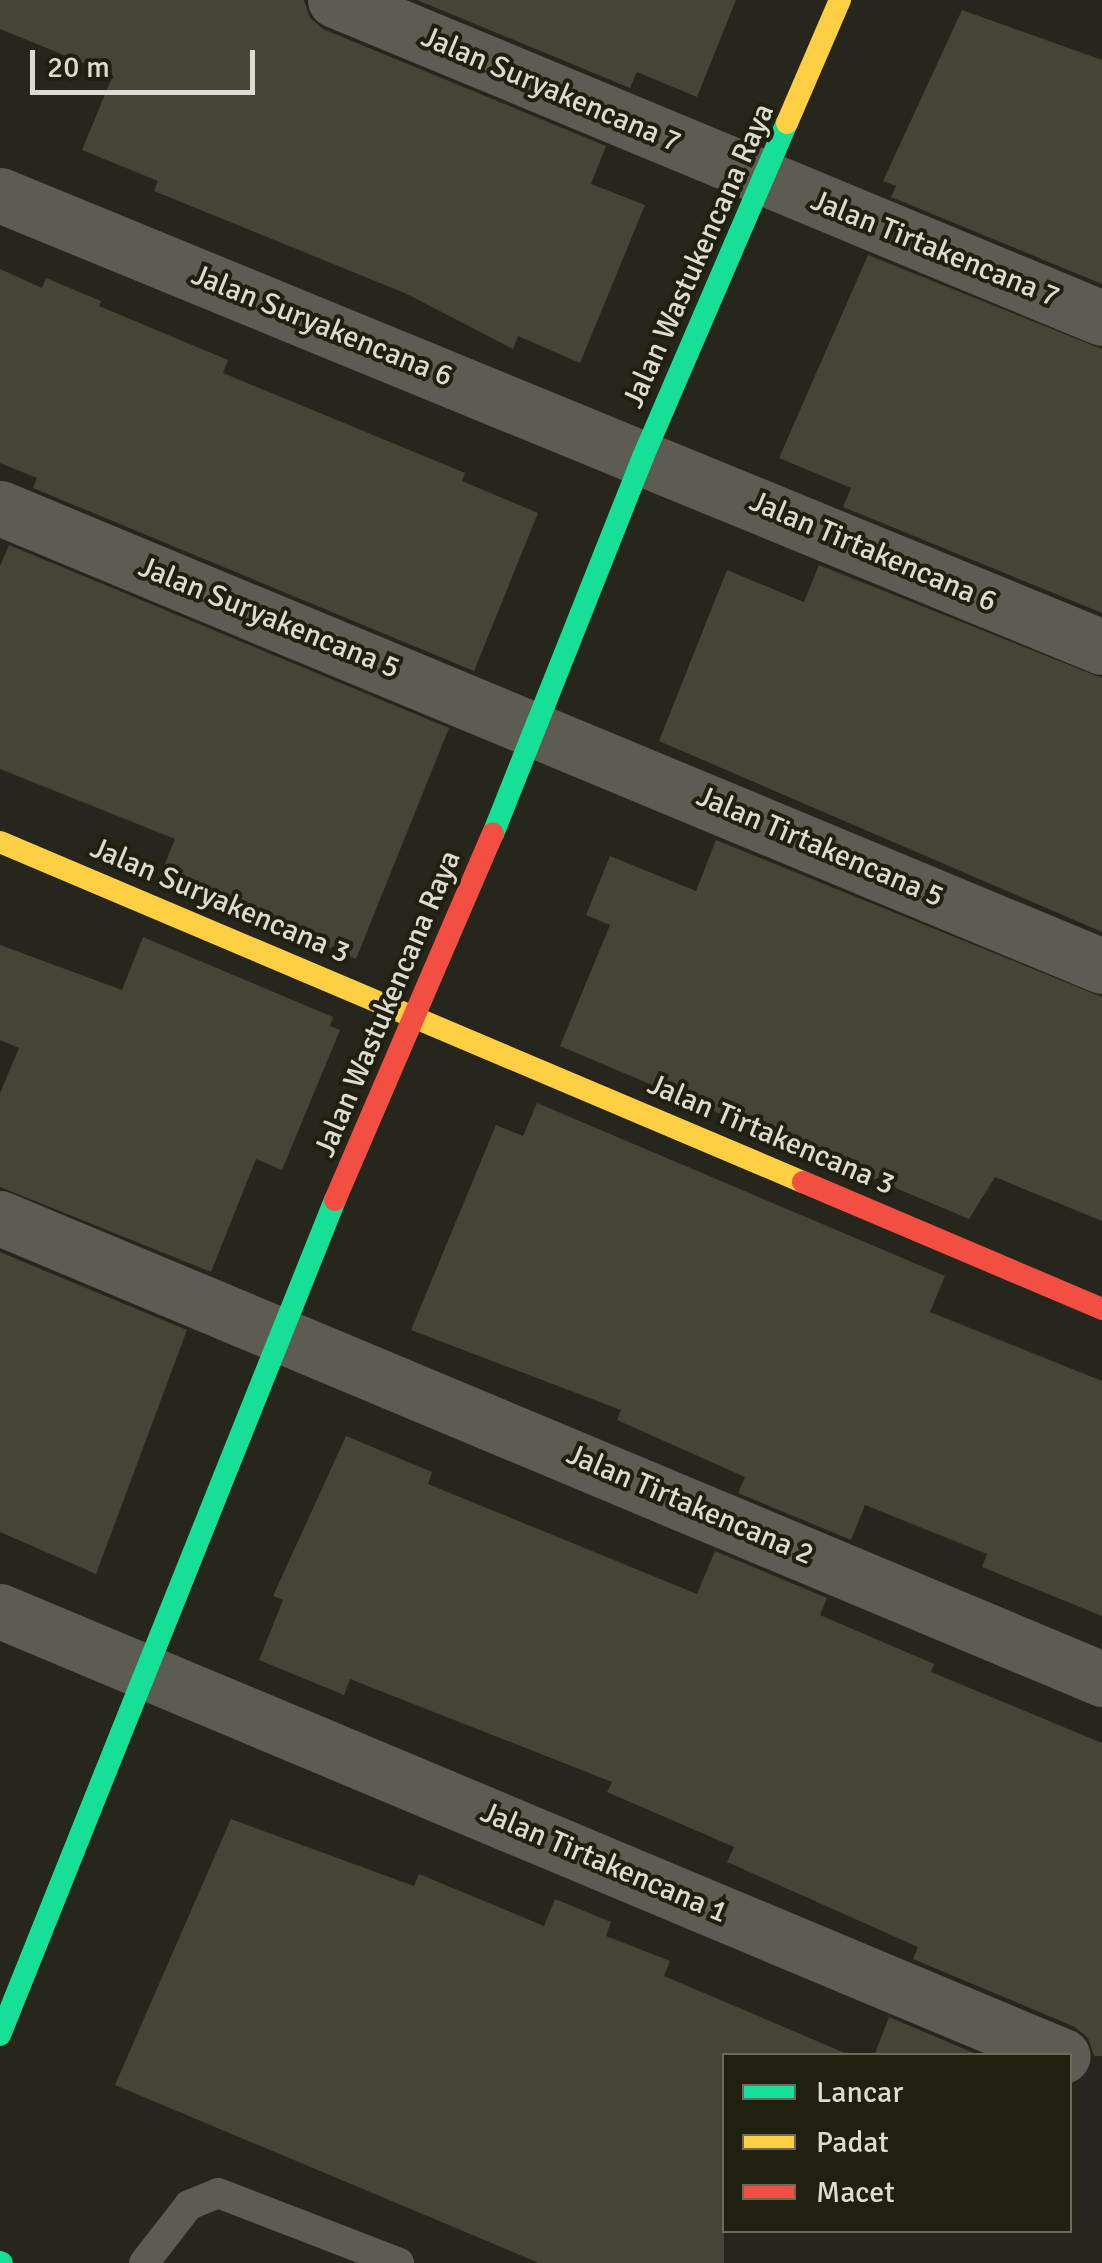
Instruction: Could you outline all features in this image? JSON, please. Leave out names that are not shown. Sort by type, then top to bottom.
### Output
[{"type":"street","name":"Jalan Suryakencana 7","points":[[335,0],[767,180]]},
{"type":"street","name":"Jalan Wastukencana Raya","points":[[0,2036],[279,1332],[539,728],[644,457],[767,180],[840,0]]},
{"type":"street","name":"Jalan Tirtakencana 7","points":[[767,180],[1102,318]]},
{"type":"street","name":"Jalan Suryakencana 6","points":[[0,195],[644,457]]},
{"type":"street","name":"Jalan Tirtakencana 6","points":[[644,457],[1102,647]]},
{"type":"street","name":"Jalan Suryakencana 5","points":[[0,508],[539,728]]},
{"type":"street","name":"Jalan Tirtakencana 5","points":[[539,728],[1102,966]]},
{"type":"street","name":"Jalan Suryakencana 3","points":[[0,842],[417,1016]]},
{"type":"street","name":"Jalan Tirtakencana 3","points":[[417,1016],[1102,1309]]},
{"type":"street","name":"Jalan Tirtakencana 2","points":[[0,1218],[1102,1679]]},
{"type":"street","name":"Jalan Tirtakencana 1","points":[[0,1611],[1056,2053]]},
{"type":"street","name":"Jalan Tirtakencana 1","points":[[1072,2060],[1102,2072]]},
{"type":"lane","points":[[144,2263],[189,2205],[218,2193],[399,2263]]},
{"type":"building","points":[[0,0],[304,0],[310,18],[323,29],[606,146],[591,184],[645,205],[580,363],[518,336],[513,349],[407,294],[154,191],[158,181],[82,150],[113,75],[0,29]]},
{"type":"building","points":[[417,0],[736,0],[697,97],[637,72],[630,88]]},
{"type":"building","points":[[962,10],[1102,60],[1102,284],[891,197],[896,186],[883,181]]},
{"type":"building","points":[[868,255],[1102,349],[1102,613],[843,507],[851,488],[779,458]]},
{"type":"building","points":[[0,269],[42,288],[46,278],[101,301],[99,306],[228,360],[223,373],[465,473],[462,481],[538,513],[474,671],[33,488],[37,478],[0,463]]},
{"type":"building","points":[[9,545],[449,728],[356,959],[160,876],[175,839],[0,769],[0,566]]},
{"type":"building","points":[[819,565],[1102,678],[1102,932],[659,741],[727,570],[804,602]]},
{"type":"building","points":[[716,840],[1102,997],[1102,1221],[995,1177],[969,1219],[560,1046],[610,925],[586,915],[610,856],[696,891]]},
{"type":"building","points":[[143,937],[333,1017],[330,1026],[340,1030],[282,1170],[256,1159],[211,1272],[0,1187],[0,1093],[19,1048],[0,1040],[0,945],[122,990]]},
{"type":"building","points":[[537,1103],[945,1276],[930,1312],[1102,1381],[1102,1616],[982,1567],[987,1554],[865,1505],[851,1540],[738,1493],[745,1477],[617,1420],[621,1410],[411,1330],[496,1125],[523,1136]]},
{"type":"building","points":[[0,1252],[187,1330],[96,1574],[0,1532]]},
{"type":"building","points":[[346,1436],[432,1472],[428,1484],[697,1594],[715,1551],[827,1598],[820,1615],[934,1664],[931,1672],[1102,1743],[1102,2056],[1094,2056],[1088,2038],[1075,2027],[913,1959],[918,1947],[727,1862],[734,1847],[607,1792],[612,1782],[350,1679],[344,1695],[259,1660],[283,1600],[273,1596]]},
{"type":"building","points":[[231,1819],[414,1886],[419,1874],[544,1926],[555,1899],[611,1922],[606,1936],[670,1961],[664,1976],[845,2053],[722,2053],[724,2263],[539,2263],[115,2085]]},
{"type":"building","points":[[889,2017],[974,2053],[875,2053]]},
{"type":"traffic: fast","points":[[493,834],[643,457],[787,123]]},
{"type":"traffic: fast","points":[[0,2035],[335,1200]]},
{"type":"traffic: slow","points":[[787,123],[840,0]]},
{"type":"traffic: slow","points":[[0,842],[803,1182]]},
{"type":"traffic: jam","points":[[335,1200],[493,834]]},
{"type":"traffic: jam","points":[[803,1182],[1102,1309]]}]
